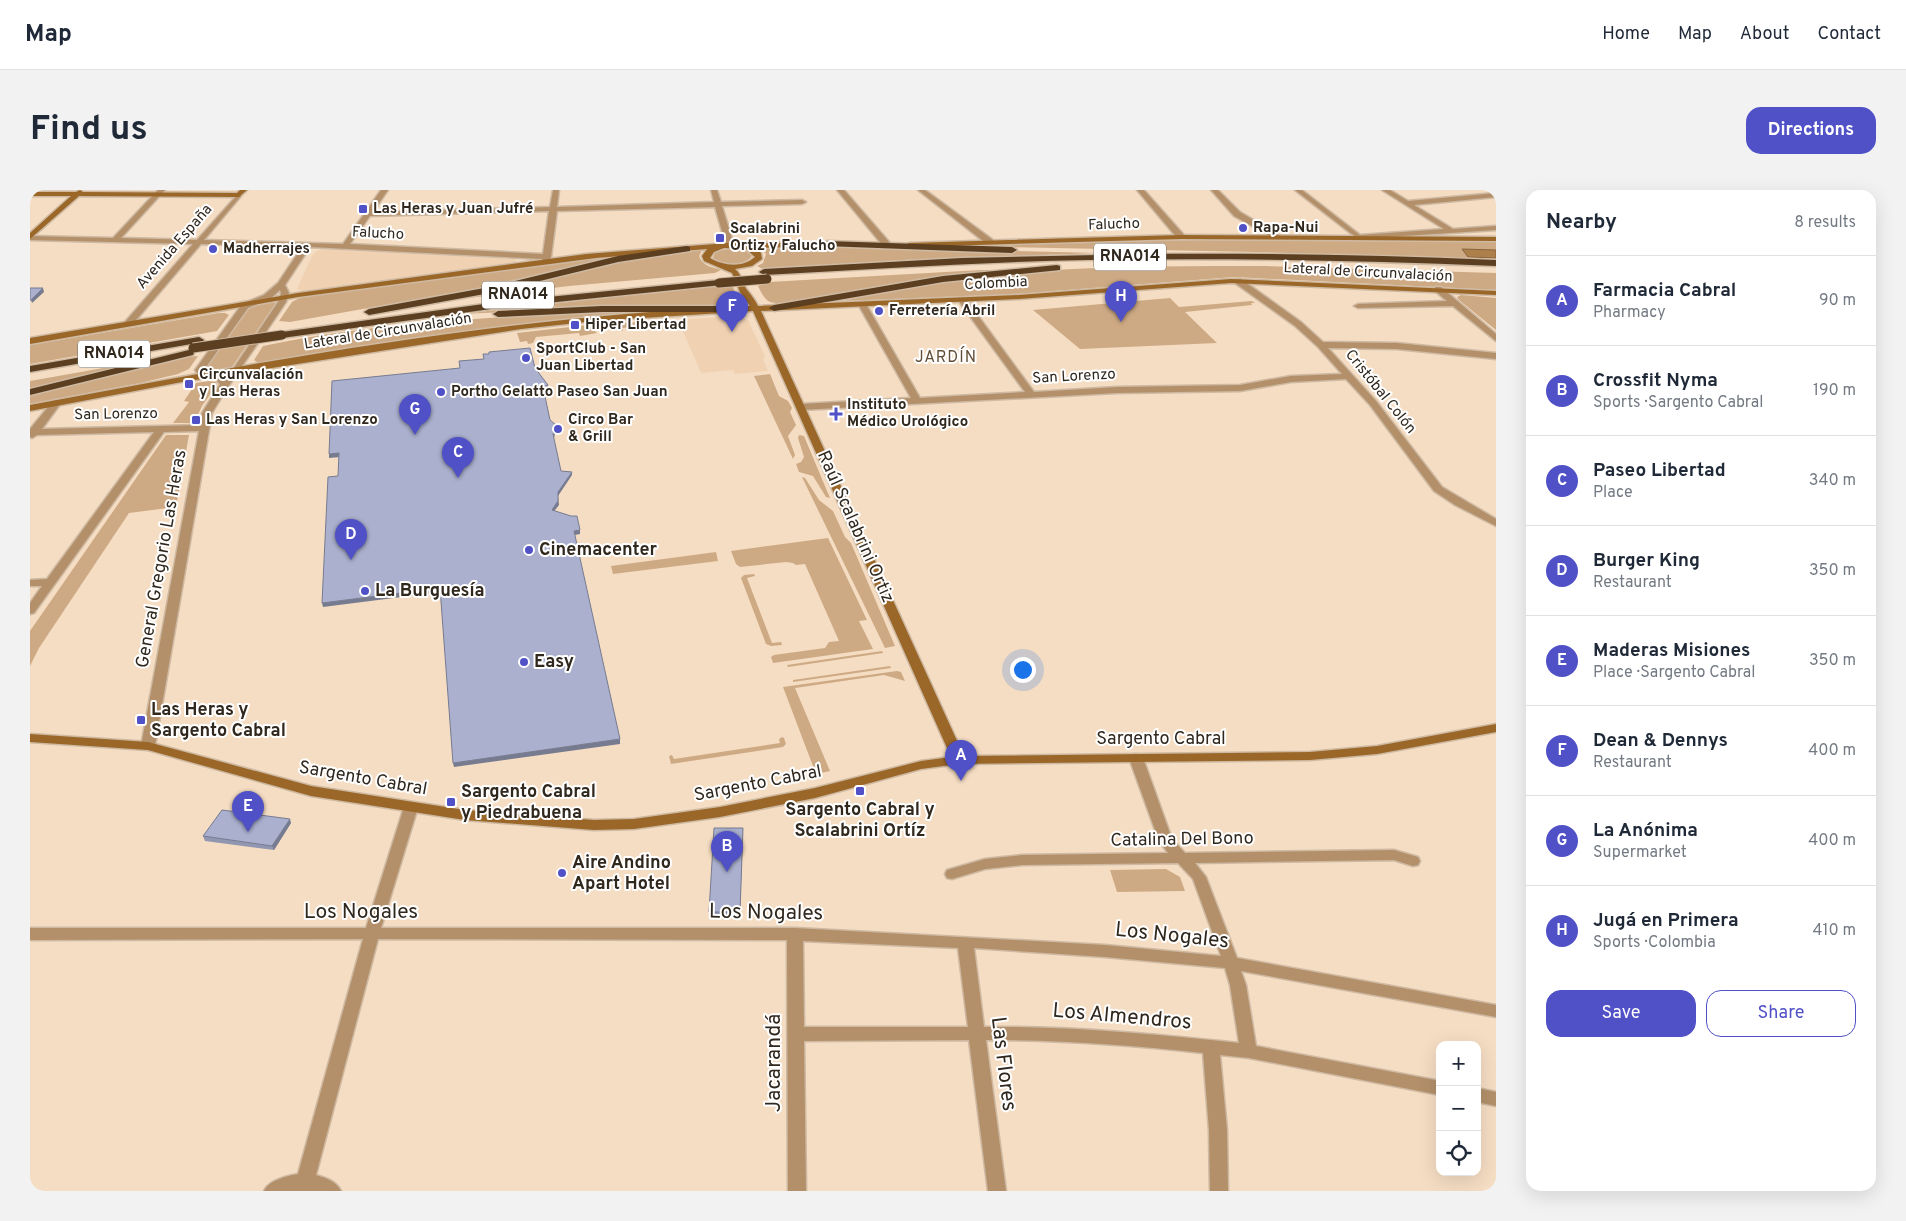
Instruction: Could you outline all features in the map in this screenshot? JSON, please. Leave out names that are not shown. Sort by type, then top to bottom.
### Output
[{"type":"highway","points":[[827,244],[1351,258]]},
{"type":"highway","points":[[320,321],[490,290],[618,259],[687,249]]},
{"type":"highway","name":"RNA014","points":[[30,369],[257,338],[320,321],[540,293],[905,264],[1052,258],[1227,256],[1496,263]]},
{"type":"highway","points":[[774,308],[970,275],[1124,263]]},
{"type":"highway","name":"RNA014","points":[[766,275],[1124,263],[1293,263],[1496,269]]},
{"type":"highway","name":"RNA014","points":[[30,377],[285,330],[332,327],[718,279]]},
{"type":"highway","points":[[332,327],[569,310],[732,309]]},
{"type":"highway","points":[[30,392],[194,347]]},
{"type":"street","points":[[345,246],[385,190]]},
{"type":"street","points":[[30,341],[285,297],[547,259],[556,190]]},
{"type":"street","points":[[714,190],[729,242],[728,246],[749,248],[760,256],[751,263],[737,266],[722,265]]},
{"type":"street","points":[[840,190],[887,245]]},
{"type":"street","points":[[921,190],[990,242]]},
{"type":"street","points":[[1140,190],[1181,237]]},
{"type":"street","points":[[1214,190],[1237,214],[1278,237]]},
{"type":"street","points":[[1298,190],[1358,237],[1496,239]]},
{"type":"street","points":[[1385,190],[1452,230]]},
{"type":"street","points":[[30,237],[80,192]]},
{"type":"street","points":[[30,194],[80,192],[242,193]]},
{"type":"street","points":[[115,240],[160,192]]},
{"type":"street","name":"Avenida España","points":[[128,324],[242,193]]},
{"type":"street","points":[[1407,203],[1496,195]]},
{"type":"street","points":[[368,214],[719,206],[802,202]]},
{"type":"street","name":"Falucho","points":[[30,237],[308,244],[547,259],[728,246],[887,245],[1181,237],[1358,237],[1496,228]]},
{"type":"street","points":[[225,382],[219,378],[202,374],[199,370],[246,306],[267,297],[281,285],[308,244]]},
{"type":"street","name":"Raúl Scalabrini Ortiz","points":[[728,246],[711,250],[706,256],[710,262],[734,271],[744,292],[749,296],[764,324],[959,760]]},
{"type":"street","name":"Raúl Scalabrini Ortiz","points":[[749,296],[751,292],[743,272],[751,263]]},
{"type":"street","name":"Colombia","points":[[754,308],[962,300],[1238,281]]},
{"type":"street","name":"Lateral de Circunvalación","points":[[1238,281],[1496,293]]},
{"type":"street","name":"Cristóbal Colón","points":[[1238,281],[1298,324],[1321,345],[1373,403],[1438,489],[1496,523]]},
{"type":"street","points":[[281,285],[285,297]]},
{"type":"street","points":[[1438,289],[1496,338]]},
{"type":"street","name":"General Gregorio Las Heras","points":[[148,746],[203,428],[209,406],[225,382],[236,371],[285,297]]},
{"type":"street","points":[[962,300],[1031,394]]},
{"type":"street","points":[[1358,306],[1454,302]]},
{"type":"street","points":[[862,304],[917,401]]},
{"type":"street","name":"Lateral de Circunvalación","points":[[30,408],[206,375],[521,326],[604,318],[754,308]]},
{"type":"street","points":[[1321,345],[1397,346],[1496,356]]},
{"type":"street","name":"San Lorenzo","points":[[801,407],[1117,390],[1240,388],[1291,379],[1348,376]]},
{"type":"street","points":[[32,434],[56,403]]},
{"type":"street","name":"San Lorenzo","points":[[32,434],[203,428]]},
{"type":"street","points":[[30,611],[161,429]]},
{"type":"street","points":[[30,583],[51,582]]},
{"type":"street","name":"Sargento Cabral","points":[[30,738],[125,742],[148,746],[311,791],[411,807],[526,821],[594,825],[634,824],[720,812],[815,793],[921,765],[959,760],[1260,757],[1342,754],[1410,745],[1496,728]]},
{"type":"street","points":[[1136,758],[1166,840],[1199,877],[1238,985],[1249,1051]]},
{"type":"street","points":[[305,1182],[372,934],[411,807]]},
{"type":"street","name":"Catalina Del Bono","points":[[952,874],[986,864],[1022,860],[1394,855],[1413,861]]},
{"type":"street","name":"Los Nogales","points":[[30,934],[795,934],[964,942],[1105,951],[1231,963],[1496,1011]]},
{"type":"street","name":"Jacarandá","points":[[795,934],[797,1191]]},
{"type":"street","name":"Las Flores","points":[[964,942],[997,1191]]},
{"type":"street","name":"Los Almendros","points":[[797,1034],[1078,1034],[1249,1051],[1436,1087]]},
{"type":"street","points":[[1211,1047],[1218,1130],[1219,1191]]},
{"type":"street","points":[[1481,1096],[1496,1099]]},
{"type":"street","points":[[273,1191],[295,1182],[320,1184],[332,1191]]},
{"type":"shaded area","points":[[1195,240],[1496,242],[1496,260],[1254,252],[947,246]]},
{"type":"shaded area","points":[[759,247],[844,247],[1098,253],[904,260],[763,269],[757,266],[763,263],[766,254]]},
{"type":"shaded area","points":[[732,248],[745,250],[752,256],[744,262],[733,264],[713,258],[715,252]]},
{"type":"shaded area","points":[[323,249],[516,259],[516,262],[302,291],[297,289],[312,256],[316,251]]},
{"type":"shaded area","points":[[1462,249],[1496,250],[1496,258],[1468,257]]},
{"type":"shaded area","points":[[702,250],[699,256],[702,262],[721,270],[715,273],[569,286],[443,301],[604,264]]},
{"type":"shaded area","points":[[615,256],[497,285],[290,322],[279,321],[292,302],[303,296]]},
{"type":"shaded area","points":[[1159,266],[1265,266],[1496,273],[1496,290],[1234,277],[1016,294],[844,301],[895,289],[947,280],[1000,274]]},
{"type":"shaded area","points":[[1009,270],[939,278],[784,303],[768,301],[758,286],[769,282]]},
{"type":"shaded area","points":[[720,285],[733,287],[737,299],[736,303],[705,306],[564,309],[462,314]]},
{"type":"shaded area","points":[[1461,295],[1496,298],[1496,330],[1459,300],[1457,297]]},
{"type":"shaded area","points":[[1170,298],[1179,307],[1252,301],[1255,303],[1251,303],[1252,305],[1185,312],[1217,343],[1080,349],[1033,310]]},
{"type":"shaded area","points":[[276,303],[232,367],[207,370],[206,368],[251,306]]},
{"type":"shaded area","points":[[664,310],[503,326],[260,364],[254,360],[263,346],[375,328],[511,317]]},
{"type":"shaded area","points":[[219,313],[229,315],[217,331],[30,364],[30,345]]},
{"type":"shaded area","points":[[735,316],[748,320],[765,356],[763,359],[768,371],[735,374],[733,370],[701,373],[678,320]]},
{"type":"shaded area","points":[[670,320],[672,324],[622,328],[623,331],[615,328],[621,323]]},
{"type":"shaded area","points":[[588,325],[597,333],[580,336],[579,333],[536,337],[533,343],[528,344],[527,341],[520,342],[517,333]]},
{"type":"shaded area","points":[[188,356],[198,356],[189,369],[178,374],[30,404],[30,395]]},
{"type":"shaded area","points":[[143,361],[30,390],[30,381]]},
{"type":"shaded area","points":[[770,374],[779,396],[788,401],[792,408],[790,412],[796,425],[788,436],[795,455],[793,459],[754,376]]},
{"type":"shaded area","points":[[216,382],[217,385],[202,406],[194,423],[173,423],[189,402],[184,401],[196,383]]},
{"type":"shaded area","points":[[166,435],[189,435],[176,507],[129,513],[39,648],[30,666],[30,631]]},
{"type":"shaded area","points":[[799,435],[804,436],[830,498],[826,497],[813,476],[799,472],[796,464],[801,462],[804,457],[798,438]]},
{"type":"shaded area","points":[[802,477],[805,478],[819,500],[833,511],[845,537],[851,543],[895,646],[885,648]]},
{"type":"shaded area","points":[[828,538],[867,620],[859,621],[873,649],[773,663],[771,657],[774,655],[825,648],[829,642],[839,641],[805,564],[796,565],[786,562],[740,567],[736,564],[731,551]]},
{"type":"shaded area","points":[[716,552],[718,561],[613,574],[611,566]]},
{"type":"shaded area","points":[[754,574],[755,576],[747,578],[772,643],[781,642],[782,645],[771,646],[766,644],[741,578],[744,575]]},
{"type":"shaded area","points":[[882,651],[883,653],[788,667],[787,665]]},
{"type":"shaded area","points":[[890,666],[891,668],[793,682],[793,680]]},
{"type":"shaded area","points":[[901,672],[905,681],[884,675],[795,688],[830,771],[816,774],[783,687]]},
{"type":"shaded area","points":[[782,737],[786,744],[783,747],[671,764],[669,756],[672,755],[674,759],[780,743],[779,739]]},
{"type":"shaded area","points":[[1166,869],[1180,877],[1185,891],[1117,892],[1110,870]]},
{"type":"building","points":[[30,288],[43,288],[30,300]]},
{"type":"building","points":[[530,348],[535,368],[548,385],[543,387],[550,420],[556,425],[553,434],[561,471],[572,472],[558,492],[558,501],[552,510],[577,516],[580,530],[574,531],[620,739],[453,763],[440,588],[322,603],[328,477],[338,476],[339,453],[329,454],[332,381],[460,368],[459,361],[484,359],[483,354],[489,354],[489,352]]},
{"type":"building","points":[[222,810],[290,819],[272,846],[203,836]]},
{"type":"building","points":[[714,828],[743,828],[740,912],[709,912]]},
{"type":"place","name":"Las Heras y Juan Jufré","points":[[363,209]]},
{"type":"place","name":"Rapa-Nui","points":[[1243,228]]},
{"type":"place","name":"Scalabrini Ortiz y Falucho","points":[[720,238]]},
{"type":"place","name":"Madherrajes","points":[[213,249]]},
{"type":"place","name":"Ferretería Abril","points":[[879,311]]},
{"type":"place","name":"Jugá en Primera","points":[[1121,322]]},
{"type":"place","name":"Hiper Libertad","points":[[575,325]]},
{"type":"place","name":"Dean & Dennys","points":[[732,332]]},
{"type":"place","name":"SportClub - San Juan Libertad","points":[[526,358]]},
{"type":"place","name":"Circunvalación y Las Heras","points":[[189,384]]},
{"type":"place","name":"Portho Gelatto Paseo San Juan","points":[[441,392]]},
{"type":"place","name":"Instituto Médico Urológico","points":[[836,414]]},
{"type":"place","name":"Las Heras y San Lorenzo","points":[[196,420]]},
{"type":"place","name":"Circo Bar & Grill","points":[[558,429]]},
{"type":"place","name":"La Anónima","points":[[415,435]]},
{"type":"place","name":"Paseo Libertad","points":[[458,478]]},
{"type":"place","name":"Cinemacenter","points":[[529,550]]},
{"type":"place","name":"Burger King","points":[[351,560]]},
{"type":"place","name":"La Burguesía","points":[[365,591]]},
{"type":"place","name":"Easy","points":[[524,662]]},
{"type":"place","name":"Las Heras y Sargento Cabral","points":[[141,720]]},
{"type":"place","name":"Farmacia Cabral","points":[[961,781]]},
{"type":"place","name":"Sargento Cabral y Scalabrini Ortíz","points":[[860,791]]},
{"type":"place","name":"Sargento Cabral y Piedrabuena","points":[[451,802]]},
{"type":"place","name":"Maderas Misiones","points":[[248,832]]},
{"type":"place","name":"Crossfit Nyma","points":[[727,872]]},
{"type":"place","name":"Aire Andino Apart Hotel","points":[[562,873]]},
{"type":"district","name":"JARDÍN","points":[[946,358]]}]
